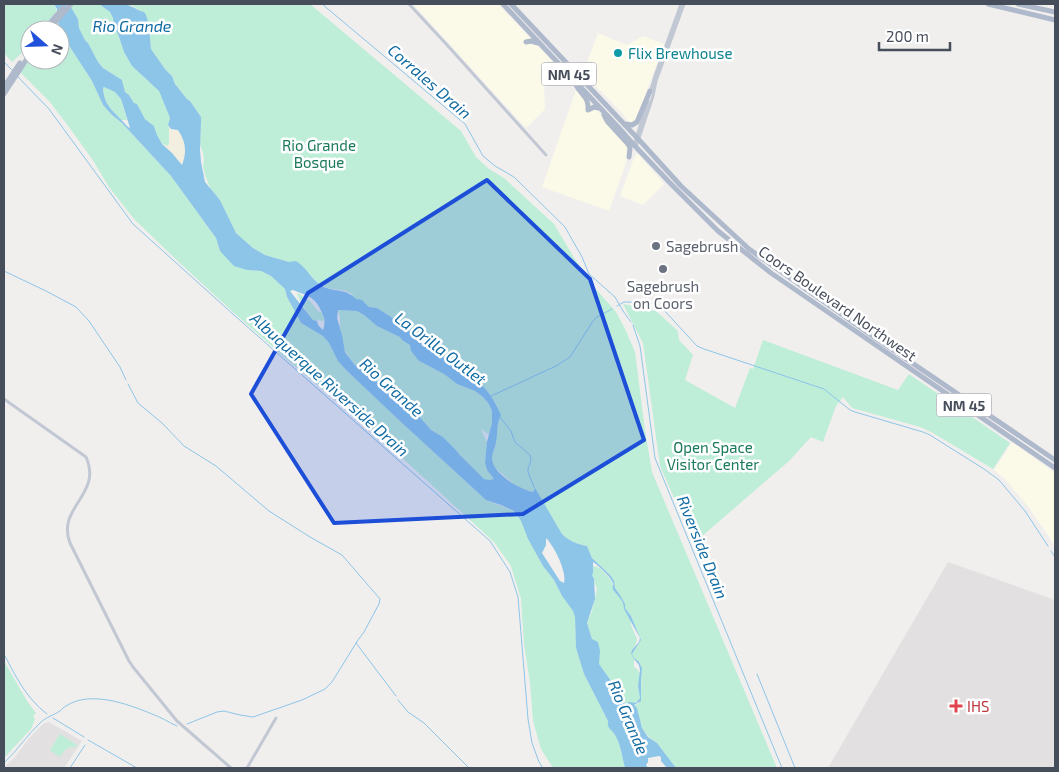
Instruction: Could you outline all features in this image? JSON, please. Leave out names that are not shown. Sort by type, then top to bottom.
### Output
[{"type":"main road","points":[[52,20],[66,4]]},
{"type":"main road","points":[[57,20],[71,4]]},
{"type":"main road","name":"Coors Boulevard Northwest","points":[[503,4],[635,146],[704,217],[736,246],[771,273],[1055,468]]},
{"type":"main road","name":"Coors Boulevard Northwest","points":[[511,4],[681,186],[748,249],[871,336],[1055,460]]},
{"type":"main road","points":[[988,4],[1055,20]]},
{"type":"main road","points":[[1018,4],[1055,12]]},
{"type":"main road","points":[[533,36],[541,38],[569,68],[575,71]]},
{"type":"main road","points":[[526,42],[531,41],[541,45]]},
{"type":"main road","points":[[4,94],[20,65]]},
{"type":"main road","points":[[570,76],[588,101],[588,110],[594,107],[601,109],[607,121],[628,144],[630,148],[629,157]]},
{"type":"main road","points":[[4,87],[12,78]]},
{"type":"main road","points":[[624,124],[632,125],[636,123],[650,90]]},
{"type":"main road","points":[[925,379],[933,381],[952,393],[956,392]]},
{"type":"street","points":[[410,4],[546,155]]},
{"type":"street","points":[[638,138],[650,90],[682,4]]},
{"type":"street","points":[[635,146],[682,4]]},
{"type":"street","points":[[4,399],[86,458],[89,464],[90,478],[69,519],[67,532],[70,543],[133,667],[177,720],[231,768]]},
{"type":"street","points":[[247,768],[276,718]]},
{"type":"highlighted area","points":[[487,180],[590,279],[644,440],[523,514],[334,523],[251,394],[308,293]]},
{"type":"shaded area","points":[[413,4],[498,4],[564,74],[553,84],[544,87],[545,109],[526,128]]},
{"type":"shaded area","points":[[598,33],[627,45],[643,36],[664,44],[636,120],[632,123],[583,73]]},
{"type":"shaded area","points":[[576,90],[626,144],[628,151],[628,157],[609,211],[542,187]]},
{"type":"shaded area","points":[[638,154],[664,184],[643,205],[620,196],[635,155]]},
{"type":"shaded area","points":[[1012,442],[1055,473],[1054,544],[1027,505],[1004,478],[994,470]]},
{"type":"shaded area","points":[[948,562],[1055,600],[1055,768],[828,768]]},
{"type":"shaded area","points":[[49,722],[82,741],[64,768],[4,768],[30,737],[44,723]]},
{"type":"green space","points":[[4,4],[54,4],[57,11],[49,20],[20,20],[20,55],[12,62],[4,53]]},
{"type":"green space","points":[[69,4],[99,4],[110,12],[114,28],[132,66],[159,91],[170,118],[168,125],[168,147],[162,144],[154,126],[145,119],[137,104],[125,92],[122,80],[103,68],[98,62],[79,28],[78,19]]},
{"type":"green space","name":"Rio Grande Bosque","points":[[128,4],[310,4],[461,131],[476,157],[489,169],[504,178],[554,224],[595,288],[616,312],[635,352],[652,472],[777,768],[676,768],[657,743],[649,737],[642,728],[637,709],[634,705],[638,704],[641,700],[640,663],[634,658],[634,667],[640,674],[638,686],[640,698],[636,703],[626,704],[617,694],[614,685],[599,664],[599,651],[592,639],[587,623],[597,589],[592,575],[593,566],[600,568],[612,581],[614,591],[622,600],[624,609],[631,620],[631,625],[637,639],[631,653],[633,656],[632,654],[641,640],[631,616],[625,608],[625,604],[615,588],[611,576],[592,558],[587,546],[573,542],[562,534],[534,489],[533,493],[515,485],[495,468],[491,460],[496,444],[497,406],[486,389],[466,376],[455,363],[430,349],[396,320],[377,308],[369,307],[362,300],[356,300],[352,294],[346,291],[327,288],[289,262],[265,255],[253,248],[236,233],[220,200],[211,190],[205,175],[204,159],[200,144],[201,117],[151,49],[149,25],[140,11]]},
{"type":"green space","points":[[70,47],[92,81],[103,105],[171,176],[216,238],[220,251],[247,270],[261,271],[271,276],[285,289],[287,297],[301,323],[323,336],[329,343],[338,361],[346,370],[486,500],[514,511],[521,521],[528,539],[543,566],[573,611],[575,617],[576,648],[584,674],[608,721],[609,728],[617,739],[625,768],[553,768],[541,749],[533,721],[521,599],[511,566],[494,542],[387,444],[233,312],[134,219],[109,187],[92,159],[49,101],[20,72],[21,70],[70,70]]},
{"type":"green space","points":[[104,87],[115,92],[121,99],[127,120],[121,120],[106,102]]},
{"type":"green space","points":[[298,293],[303,296],[305,303],[305,300],[309,300],[322,313],[325,321],[313,320],[300,301]]},
{"type":"green space","name":"Open Space Visitor Center","points":[[623,304],[656,311],[678,331],[679,340],[693,355],[685,380],[735,408],[750,368],[753,369],[763,340],[898,390],[909,374],[1010,443],[993,469],[933,433],[920,427],[852,408],[843,397],[836,406],[823,442],[811,437],[789,461],[694,543],[660,466],[643,343]]},
{"type":"green space","points":[[338,310],[357,311],[377,326],[401,337],[402,340],[411,345],[419,361],[483,397],[492,411],[489,435],[481,429],[487,442],[485,463],[487,470],[494,479],[484,480],[443,437],[431,430],[417,413],[392,390],[384,389],[354,364],[344,349]]},
{"type":"green space","points":[[4,661],[36,713],[33,716],[35,719],[31,729],[4,758]]},
{"type":"green space","points":[[60,734],[77,745],[76,747],[66,749],[60,757],[50,750]]},
{"type":"sand","points":[[169,127],[178,130],[183,139],[185,156],[182,165],[162,144],[168,146]]},
{"type":"water","name":"Rio Grande","points":[[54,4],[69,4],[78,19],[79,28],[85,40],[98,62],[103,68],[122,80],[125,92],[137,104],[145,119],[154,126],[162,144],[182,165],[185,156],[183,139],[178,130],[171,129],[168,125],[170,118],[159,91],[132,66],[114,28],[110,12],[99,4],[128,4],[144,12],[149,25],[151,49],[201,117],[200,150],[205,182],[220,200],[236,233],[253,248],[265,255],[289,262],[296,261],[323,286],[347,293],[356,299],[362,300],[369,307],[377,308],[396,320],[430,349],[455,363],[466,376],[483,386],[501,415],[492,456],[493,464],[497,470],[521,488],[533,492],[535,488],[562,534],[573,542],[587,546],[592,558],[614,581],[615,588],[631,616],[641,640],[632,654],[642,668],[641,701],[634,705],[637,708],[642,728],[648,737],[657,743],[676,768],[667,768],[659,756],[648,758],[646,765],[648,768],[625,768],[617,739],[609,728],[608,721],[584,674],[576,648],[575,617],[573,611],[543,566],[528,539],[521,521],[514,511],[486,500],[346,370],[338,361],[329,343],[323,336],[301,323],[287,297],[285,289],[271,276],[261,271],[247,270],[234,266],[220,251],[216,238],[171,176],[103,105],[92,81],[70,47],[70,20],[58,20],[57,9]],"holes":[[[104,87],[115,92],[121,99],[130,128],[108,105],[104,95]],[[293,290],[304,294],[314,301],[324,317],[323,330],[290,291]],[[338,310],[357,311],[364,315],[377,326],[400,337],[410,345],[411,351],[419,361],[483,397],[492,411],[492,423],[487,442],[485,463],[487,470],[494,479],[484,479],[443,437],[431,430],[411,407],[392,390],[384,389],[354,364],[345,352],[337,318]],[[546,538],[559,559],[564,572],[564,583],[560,581],[542,553],[546,545]],[[593,562],[612,580],[613,589],[622,601],[624,609],[640,638],[631,653],[640,670],[638,686],[640,698],[636,703],[629,702],[626,704],[622,701],[614,685],[599,664],[600,651],[598,642],[592,639],[587,623],[595,599]]]},
{"type":"waterway","name":"Corrales Drain","points":[[322,4],[465,124],[483,156],[495,166],[514,177],[565,227],[589,274],[615,297],[631,322]]},
{"type":"waterway","name":"Albuquerque Riverside Drain","points":[[4,62],[12,70]]},
{"type":"waterway","name":"Albuquerque Riverside Drain","points":[[18,77],[49,109],[133,224],[490,541],[510,572],[518,597],[528,719],[532,743],[543,768]]},
{"type":"waterway","points":[[4,271],[76,307],[89,321],[120,367],[126,380]]},
{"type":"waterway","points":[[617,306],[624,302],[657,304],[697,346],[824,389],[855,412],[930,435],[999,480],[1025,511],[1048,546]]},
{"type":"waterway","name":"La Orilla Outlet","points":[[489,397],[556,366],[570,357],[593,321],[612,309]]},
{"type":"waterway","name":"Riverside Drain","points":[[633,325],[640,346],[655,458],[782,768]]},
{"type":"waterway","points":[[128,384],[138,403],[162,423],[184,446],[216,466],[269,511],[342,555],[380,599],[364,632],[332,682],[325,689],[302,700],[253,717],[224,711],[187,724]]},
{"type":"waterway","points":[[499,416],[511,431],[515,442],[530,455],[528,472],[534,487]]},
{"type":"waterway","points":[[1051,551],[1055,557]]},
{"type":"waterway","points":[[356,643],[396,696]]},
{"type":"waterway","points":[[4,654],[27,694],[47,714]]},
{"type":"waterway","points":[[757,674],[795,768]]},
{"type":"waterway","points":[[4,763],[42,721],[76,701],[86,699],[109,700],[132,706],[177,726]]},
{"type":"waterway","points":[[398,700],[408,712],[424,723],[469,768]]},
{"type":"waterway","points":[[53,718],[84,737]]},
{"type":"waterway","points":[[88,740],[137,768]]},
{"type":"waterway","points":[[70,768],[85,745]]},
{"type":"place","name":"Flix Brewhouse","points":[[618,53]]},
{"type":"place","name":"Sagebrush","points":[[656,246]]},
{"type":"place","name":"Sagebrush on Coors","points":[[663,269]]},
{"type":"place","name":"IHS","points":[[956,706]]}]
